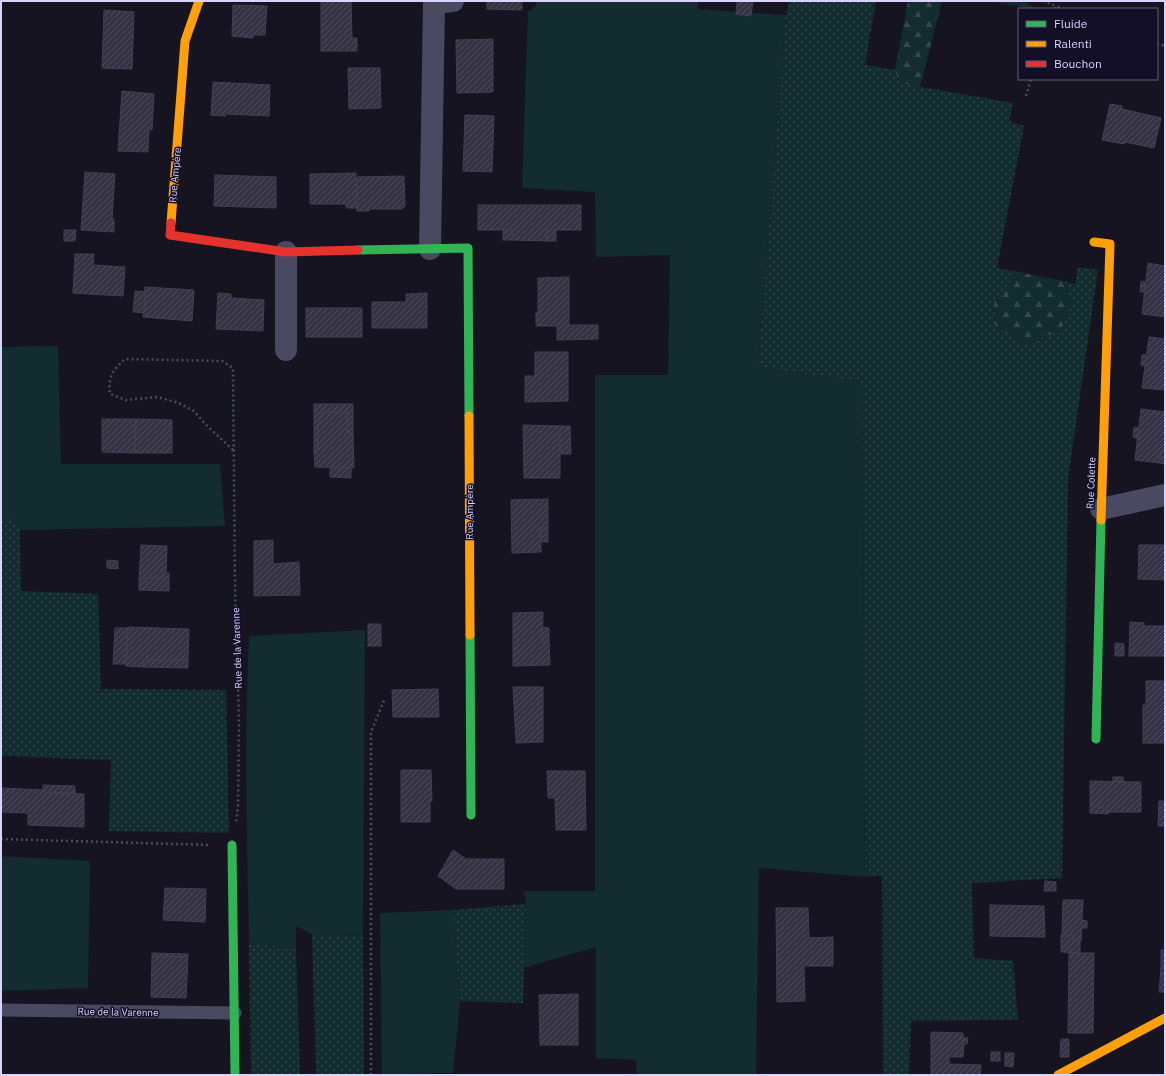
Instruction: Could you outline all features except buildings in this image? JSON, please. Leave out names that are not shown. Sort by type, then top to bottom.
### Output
[{"type":"street","name":"Rue Ampère","points":[[198,1],[185,42],[170,235],[286,252],[468,248],[471,815]]},
{"type":"street","points":[[430,249],[434,3],[453,1]]},
{"type":"street","name":"Rue Colette","points":[[1094,242],[1110,244],[1101,509],[1096,739]]},
{"type":"street","points":[[286,252],[286,350]]},
{"type":"street","points":[[1101,509],[1165,495]]},
{"type":"street","points":[[232,845],[235,1075]]},
{"type":"street","points":[[1058,1075],[1165,1018]]},
{"type":"lane","name":"Rue de la Varenne","points":[[1,1010],[235,1013]]},
{"type":"path","points":[[1043,1],[1056,8]]},
{"type":"path","points":[[1026,96],[1031,80]]},
{"type":"path","name":"Rue de la Varenne","points":[[232,845],[238,807],[239,723],[235,585],[234,450],[233,368],[222,361],[125,359],[115,368],[109,383],[110,394],[126,400],[157,397],[179,403],[194,411],[205,424],[234,450]]},
{"type":"path","points":[[372,1075],[370,732],[385,698]]},
{"type":"path","points":[[1,839],[232,845]]},
{"type":"green space","points":[[536,1],[698,1],[698,9],[786,15],[758,367],[862,382],[866,877],[759,868],[756,1075],[637,1075],[636,1060],[596,1058],[596,947],[523,968],[526,905],[524,891],[595,891],[595,375],[668,375],[670,255],[596,257],[595,192],[522,188],[528,11],[536,6]]},
{"type":"green space","points":[[789,1],[876,1],[865,65],[895,70],[899,83],[1013,103],[1009,121],[1024,126],[997,268],[1019,272],[994,300],[995,325],[1024,346],[1061,330],[1071,303],[1064,281],[1075,284],[1078,267],[1098,270],[1068,479],[1062,878],[972,883],[974,958],[1013,961],[1018,1020],[911,1021],[909,1075],[883,1075],[882,876],[866,877],[862,382],[758,367],[786,15]]},
{"type":"green space","points":[[908,1],[942,1],[920,87],[899,83],[895,70]]},
{"type":"green space","points":[[987,1],[1025,1],[1034,8]]},
{"type":"green space","points":[[1019,272],[1064,281],[1071,303],[1061,330],[1024,346],[995,325],[994,300]]},
{"type":"green space","points":[[58,346],[61,464],[220,464],[225,526],[20,530],[15,518],[1,518],[1,347]]},
{"type":"green space","points":[[1,518],[15,518],[20,530],[21,591],[98,594],[101,689],[226,690],[229,833],[109,831],[111,760],[1,756]]},
{"type":"green space","points":[[365,630],[363,936],[312,934],[296,926],[296,948],[249,944],[246,752],[249,636]]},
{"type":"green space","points":[[1,856],[90,861],[88,988],[1,991]]},
{"type":"green space","points":[[526,904],[523,1003],[460,1001],[453,910]]},
{"type":"green space","points":[[453,910],[460,1001],[453,1073],[382,1074],[380,913]]},
{"type":"green space","points":[[312,934],[363,936],[364,1075],[316,1075]]},
{"type":"green space","points":[[249,944],[296,948],[300,1075],[251,1075]]},
{"type":"traffic: fast","points":[[358,250],[468,248],[469,416]]},
{"type":"traffic: fast","points":[[1096,739],[1101,520]]},
{"type":"traffic: fast","points":[[470,635],[471,815]]},
{"type":"traffic: fast","points":[[232,845],[235,1075]]},
{"type":"traffic: slow","points":[[171,223],[185,41],[199,1]]},
{"type":"traffic: slow","points":[[1094,242],[1110,244],[1101,520]]},
{"type":"traffic: slow","points":[[469,416],[470,635]]},
{"type":"traffic: slow","points":[[1058,1075],[1165,1018]]},
{"type":"traffic: jam","points":[[171,223],[170,235],[286,252],[358,250]]}]
